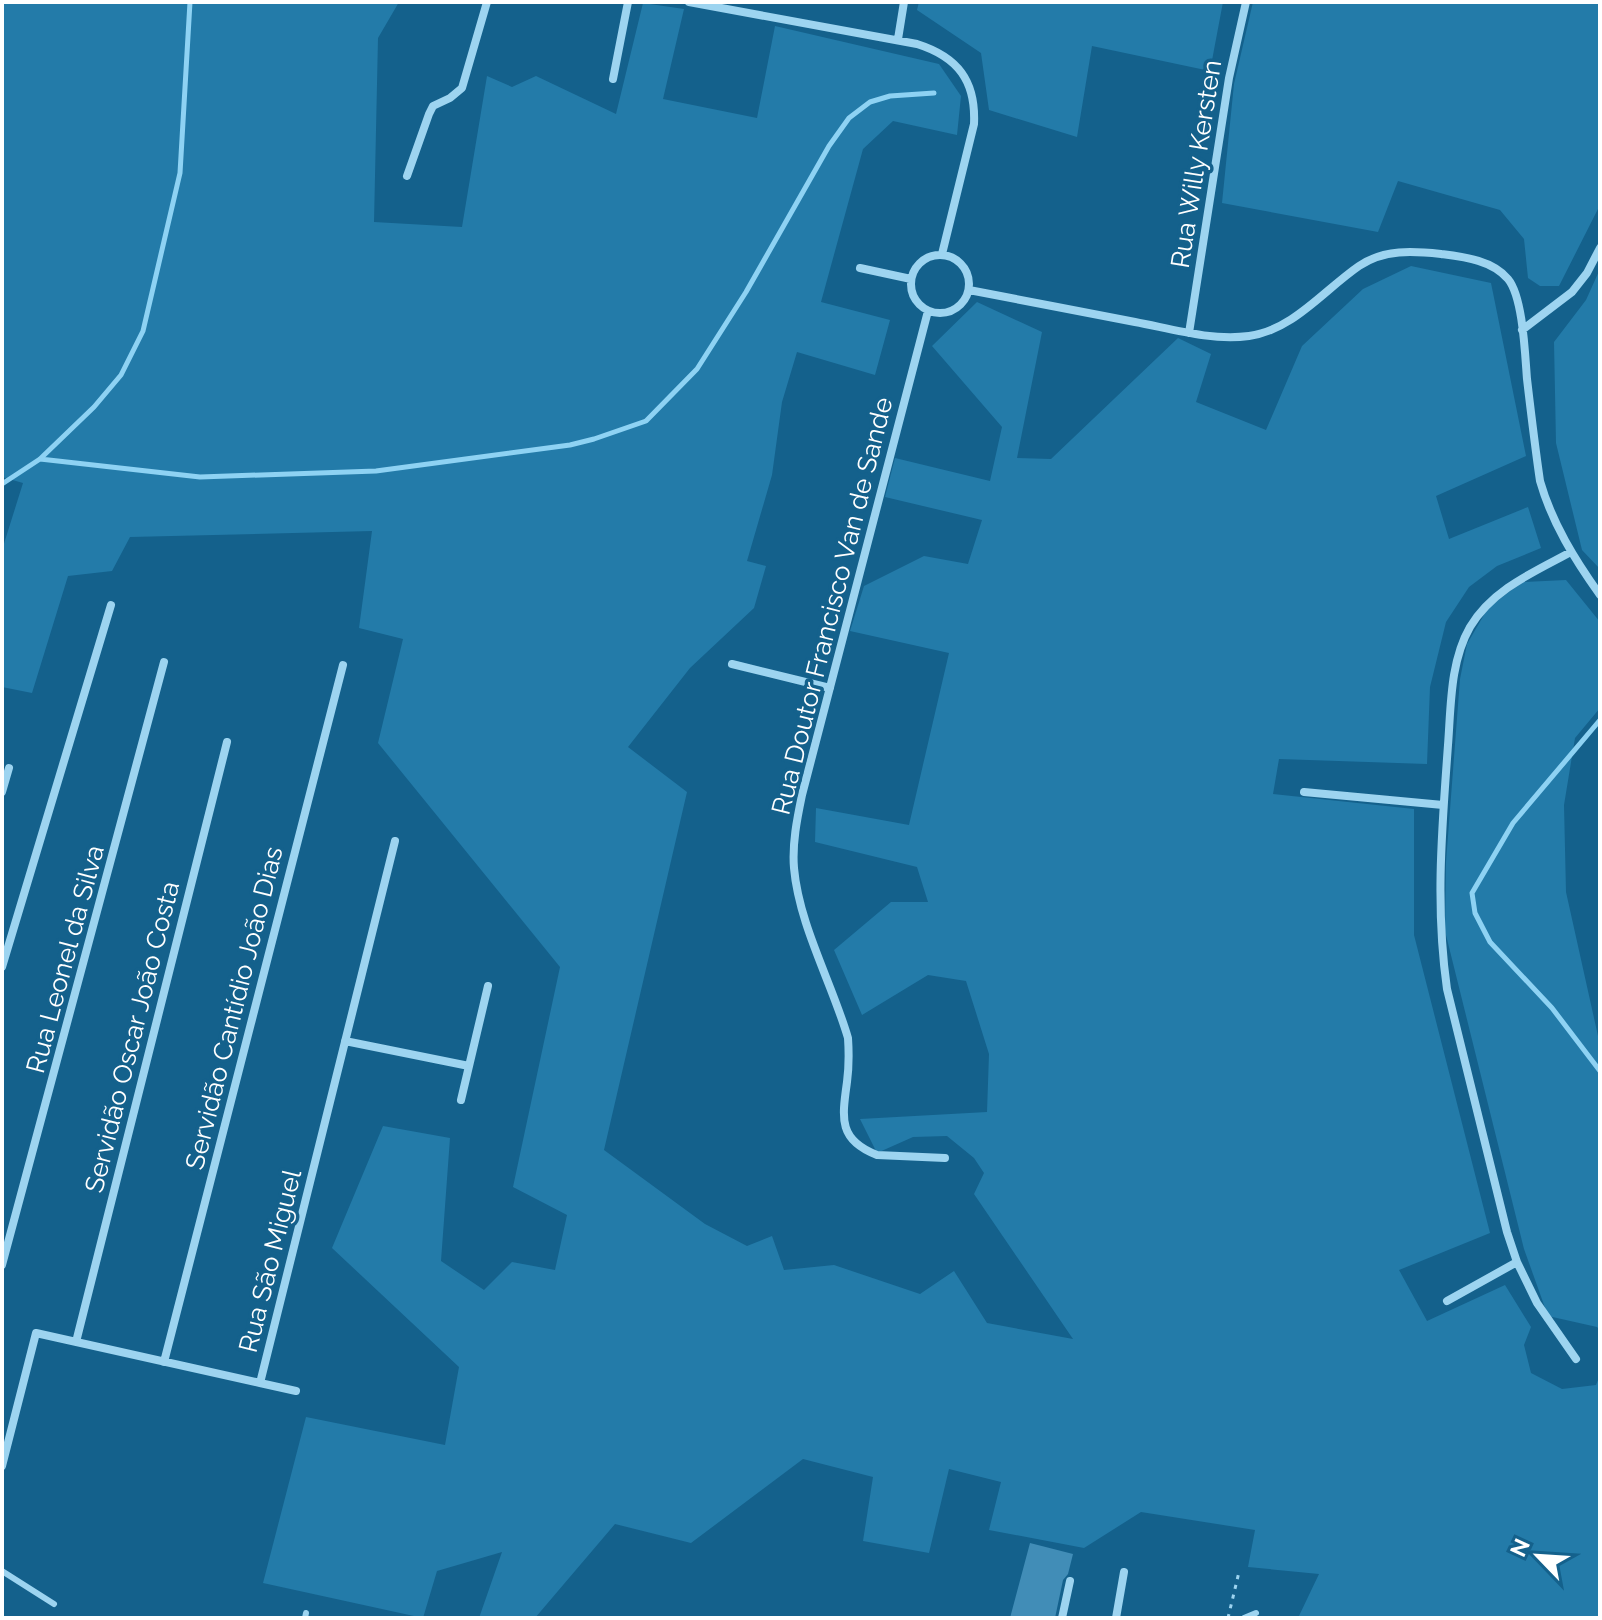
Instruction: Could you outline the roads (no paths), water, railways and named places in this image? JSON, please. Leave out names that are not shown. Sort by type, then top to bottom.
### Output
[{"type":"street","points":[[407,176],[433,106],[462,88],[487,2]]},
{"type":"street","points":[[613,79],[628,2]]},
{"type":"street","points":[[689,2],[898,39],[932,48],[955,64],[966,77],[972,93],[974,124],[942,254]]},
{"type":"street","points":[[898,39],[904,2]]},
{"type":"street","name":"Rua Willy Kersten","points":[[1189,333],[1229,78],[1246,2]]},
{"type":"street","points":[[1522,330],[1572,292],[1587,273],[1600,248]]},
{"type":"street","points":[[969,290],[1189,333],[1234,338],[1266,332],[1289,321],[1362,264],[1380,256],[1415,251],[1481,261],[1497,270],[1514,290],[1522,330],[1540,481],[1547,505],[1571,552],[1600,595]]},
{"type":"street","points":[[942,254],[960,262],[969,280],[966,298],[945,313],[928,311],[914,298],[911,288],[911,279],[919,263],[942,254]]},
{"type":"street","points":[[860,268],[911,279]]},
{"type":"street","name":"Rua Doutor Francisco Van de Sande","points":[[928,311],[797,820],[794,865],[801,909],[848,1038],[849,1059],[843,1108],[848,1135],[877,1155],[945,1158]]},
{"type":"street","points":[[1571,552],[1497,595],[1471,625],[1462,643],[1454,680],[1439,890],[1447,989],[1507,1232],[1517,1262],[1537,1303],[1576,1359]]},
{"type":"street","points":[[2,967],[111,605]]},
{"type":"street","name":"Rua Leonel da Silva","points":[[2,1265],[164,662]]},
{"type":"street","points":[[732,664],[830,688]]},
{"type":"street","name":"Servidão Cantídio João Dias","points":[[164,1362],[343,665]]},
{"type":"street","name":"Servidão Oscar João Costa","points":[[76,1342],[227,742]]},
{"type":"street","points":[[2,792],[9,768]]},
{"type":"street","points":[[1304,792],[1443,805]]},
{"type":"street","name":"Rua São Miguel","points":[[2,1466],[36,1333],[260,1383],[395,841]]},
{"type":"street","points":[[461,1100],[488,986]]},
{"type":"street","points":[[345,1041],[469,1066]]},
{"type":"street","points":[[1447,1301],[1517,1262]]},
{"type":"street","points":[[260,1383],[296,1391]]},
{"type":"street","points":[[1116,1618],[1124,1572]]},
{"type":"street","points":[[1062,1618],[1070,1581]]},
{"type":"lane","points":[[2,1571],[54,1604]]},
{"type":"lane","points":[[1244,1618],[1256,1613]]},
{"type":"waterway","points":[[2,484],[40,459],[94,407],[121,375],[143,331],[180,173],[190,2]]},
{"type":"waterway","points":[[40,459],[200,477],[376,471],[570,445],[646,421],[697,369],[746,292],[829,146],[849,118],[870,102],[890,96],[934,93]]},
{"type":"waterway","points":[[1600,720],[1513,823],[1472,893],[1475,913],[1490,942],[1552,1008],[1600,1071]]}]
